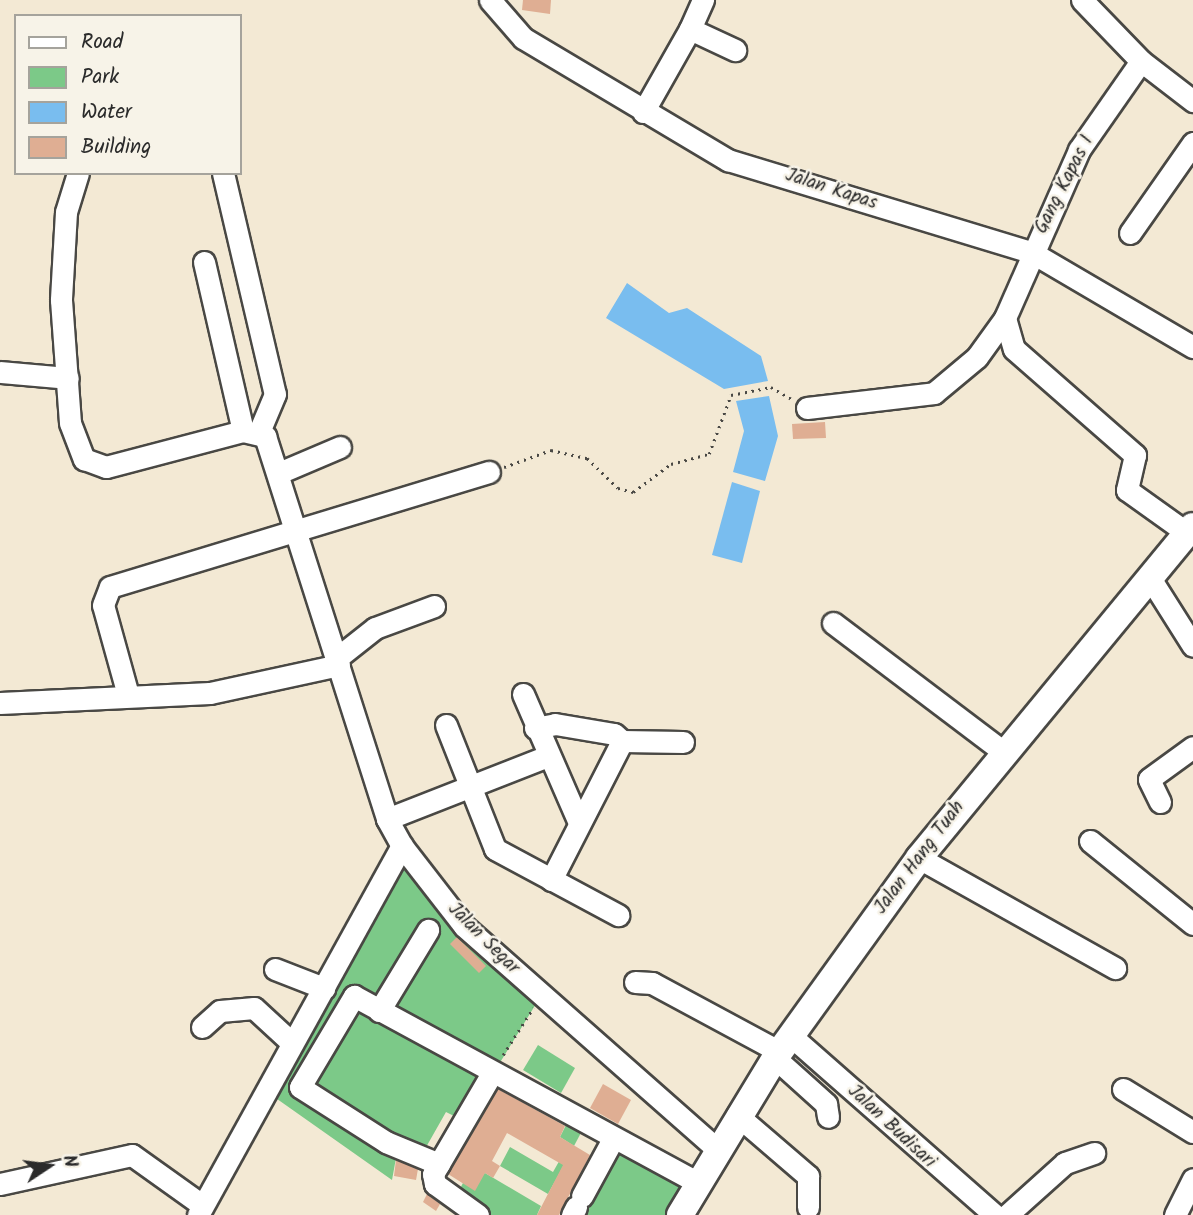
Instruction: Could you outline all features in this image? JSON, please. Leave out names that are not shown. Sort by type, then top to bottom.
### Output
[{"type":"main road","name":"Jalan Hang Tuah","points":[[680,1215],[737,1115],[919,858],[1002,751],[1190,530]]},
{"type":"street","name":"Jalan Kapas","points":[[490,0],[523,37],[643,112],[728,160],[1031,252],[1193,347]]},
{"type":"street","points":[[643,112],[690,29],[703,0]]},
{"type":"street","points":[[1082,0],[1141,61],[1193,100]]},
{"type":"street","points":[[690,29],[735,50]]},
{"type":"street","name":"Gang Kapas I","points":[[807,408],[934,393],[977,357],[1005,318],[1031,252],[1079,150],[1141,61]]},
{"type":"street","points":[[1130,233],[1193,143]]},
{"type":"street","points":[[78,175],[62,253],[69,424],[84,459],[94,465],[251,431],[275,394],[223,175]]},
{"type":"street","name":"Jalan Segar","points":[[204,262],[251,431],[281,472],[387,819],[402,846],[464,926],[717,1149]]},
{"type":"street","points":[[1005,318],[1014,349],[1135,455],[1127,490],[1190,530]]},
{"type":"street","points":[[0,372],[68,378]]},
{"type":"street","points":[[281,472],[340,447]]},
{"type":"street","points":[[128,695],[103,593],[489,472]]},
{"type":"street","points":[[1150,578],[1193,646]]},
{"type":"street","points":[[0,703],[210,693],[338,662],[375,628],[434,606]]},
{"type":"street","points":[[833,623],[1002,751]]},
{"type":"street","points":[[523,694],[545,757],[579,823]]},
{"type":"street","points":[[536,728],[555,724],[614,734],[622,741],[683,742]]},
{"type":"street","points":[[446,725],[495,849],[618,915]]},
{"type":"street","points":[[551,880],[622,741]]},
{"type":"street","points":[[1160,802],[1149,779],[1193,747]]},
{"type":"street","points":[[387,819],[545,757]]},
{"type":"street","points":[[1090,841],[1193,924]]},
{"type":"street","points":[[0,1184],[132,1155],[200,1210],[402,846]]},
{"type":"street","points":[[919,858],[1115,968]]},
{"type":"street","points":[[379,1011],[428,930]]},
{"type":"street","points":[[275,969],[324,988]]},
{"type":"street","points":[[635,982],[652,983],[782,1049],[826,1104],[828,1116]]},
{"type":"street","points":[[439,1164],[386,1142],[300,1087],[354,996],[698,1183]]},
{"type":"street","points":[[202,1027],[220,1011],[254,1008],[292,1043]]},
{"type":"street","name":"Jalan Budisari","points":[[782,1049],[995,1215]]},
{"type":"street","points":[[478,1215],[435,1184],[439,1164],[492,1073]]},
{"type":"street","points":[[1123,1088],[1193,1132]]},
{"type":"street","points":[[737,1115],[808,1176],[808,1207]]},
{"type":"street","points":[[577,1206],[613,1139]]},
{"type":"street","points":[[1007,1215],[1065,1163],[1094,1153]]},
{"type":"street","points":[[1175,1215],[1192,1184]]},
{"type":"path","points":[[489,472],[551,450],[587,458],[618,488],[633,492],[671,464],[709,454],[731,395],[771,387],[807,408]]},
{"type":"path","points":[[492,1073],[538,999]]},
{"type":"green space","points":[[402,854],[539,999],[464,1121],[446,1112],[425,1149],[398,1147],[392,1180],[270,1094]]},
{"type":"green space","points":[[538,1045],[575,1068],[561,1093],[523,1070]]},
{"type":"green space","points":[[568,1121],[583,1129],[574,1146],[560,1137]]},
{"type":"green space","points":[[613,1139],[693,1181],[674,1215],[572,1215]]},
{"type":"green space","points":[[510,1147],[553,1172],[566,1149],[571,1152],[548,1194],[500,1166]]},
{"type":"green space","points":[[485,1173],[541,1206],[537,1215],[483,1215],[456,1196],[463,1183]]},
{"type":"water","points":[[627,283],[669,313],[687,308],[761,356],[768,381],[724,389],[606,318]]},
{"type":"water","points":[[769,396],[778,436],[765,481],[733,472],[744,431],[736,401]]},
{"type":"water","points":[[732,482],[760,491],[742,563],[712,555]]},
{"type":"building","points":[[523,0],[551,0],[550,14],[522,10]]},
{"type":"building","points":[[825,422],[826,438],[793,439],[792,424]]},
{"type":"building","points":[[457,937],[486,966],[479,973],[450,944]]},
{"type":"building","points":[[603,1084],[631,1100],[618,1124],[590,1108]]},
{"type":"building","points":[[498,1089],[565,1126],[560,1137],[590,1155],[559,1215],[537,1215],[563,1165],[507,1133],[492,1161],[500,1166],[493,1178],[485,1173],[475,1191],[448,1174]]},
{"type":"building","points":[[396,1160],[418,1169],[416,1180],[394,1176]]},
{"type":"building","points":[[427,1194],[440,1204],[436,1211],[423,1202]]}]
